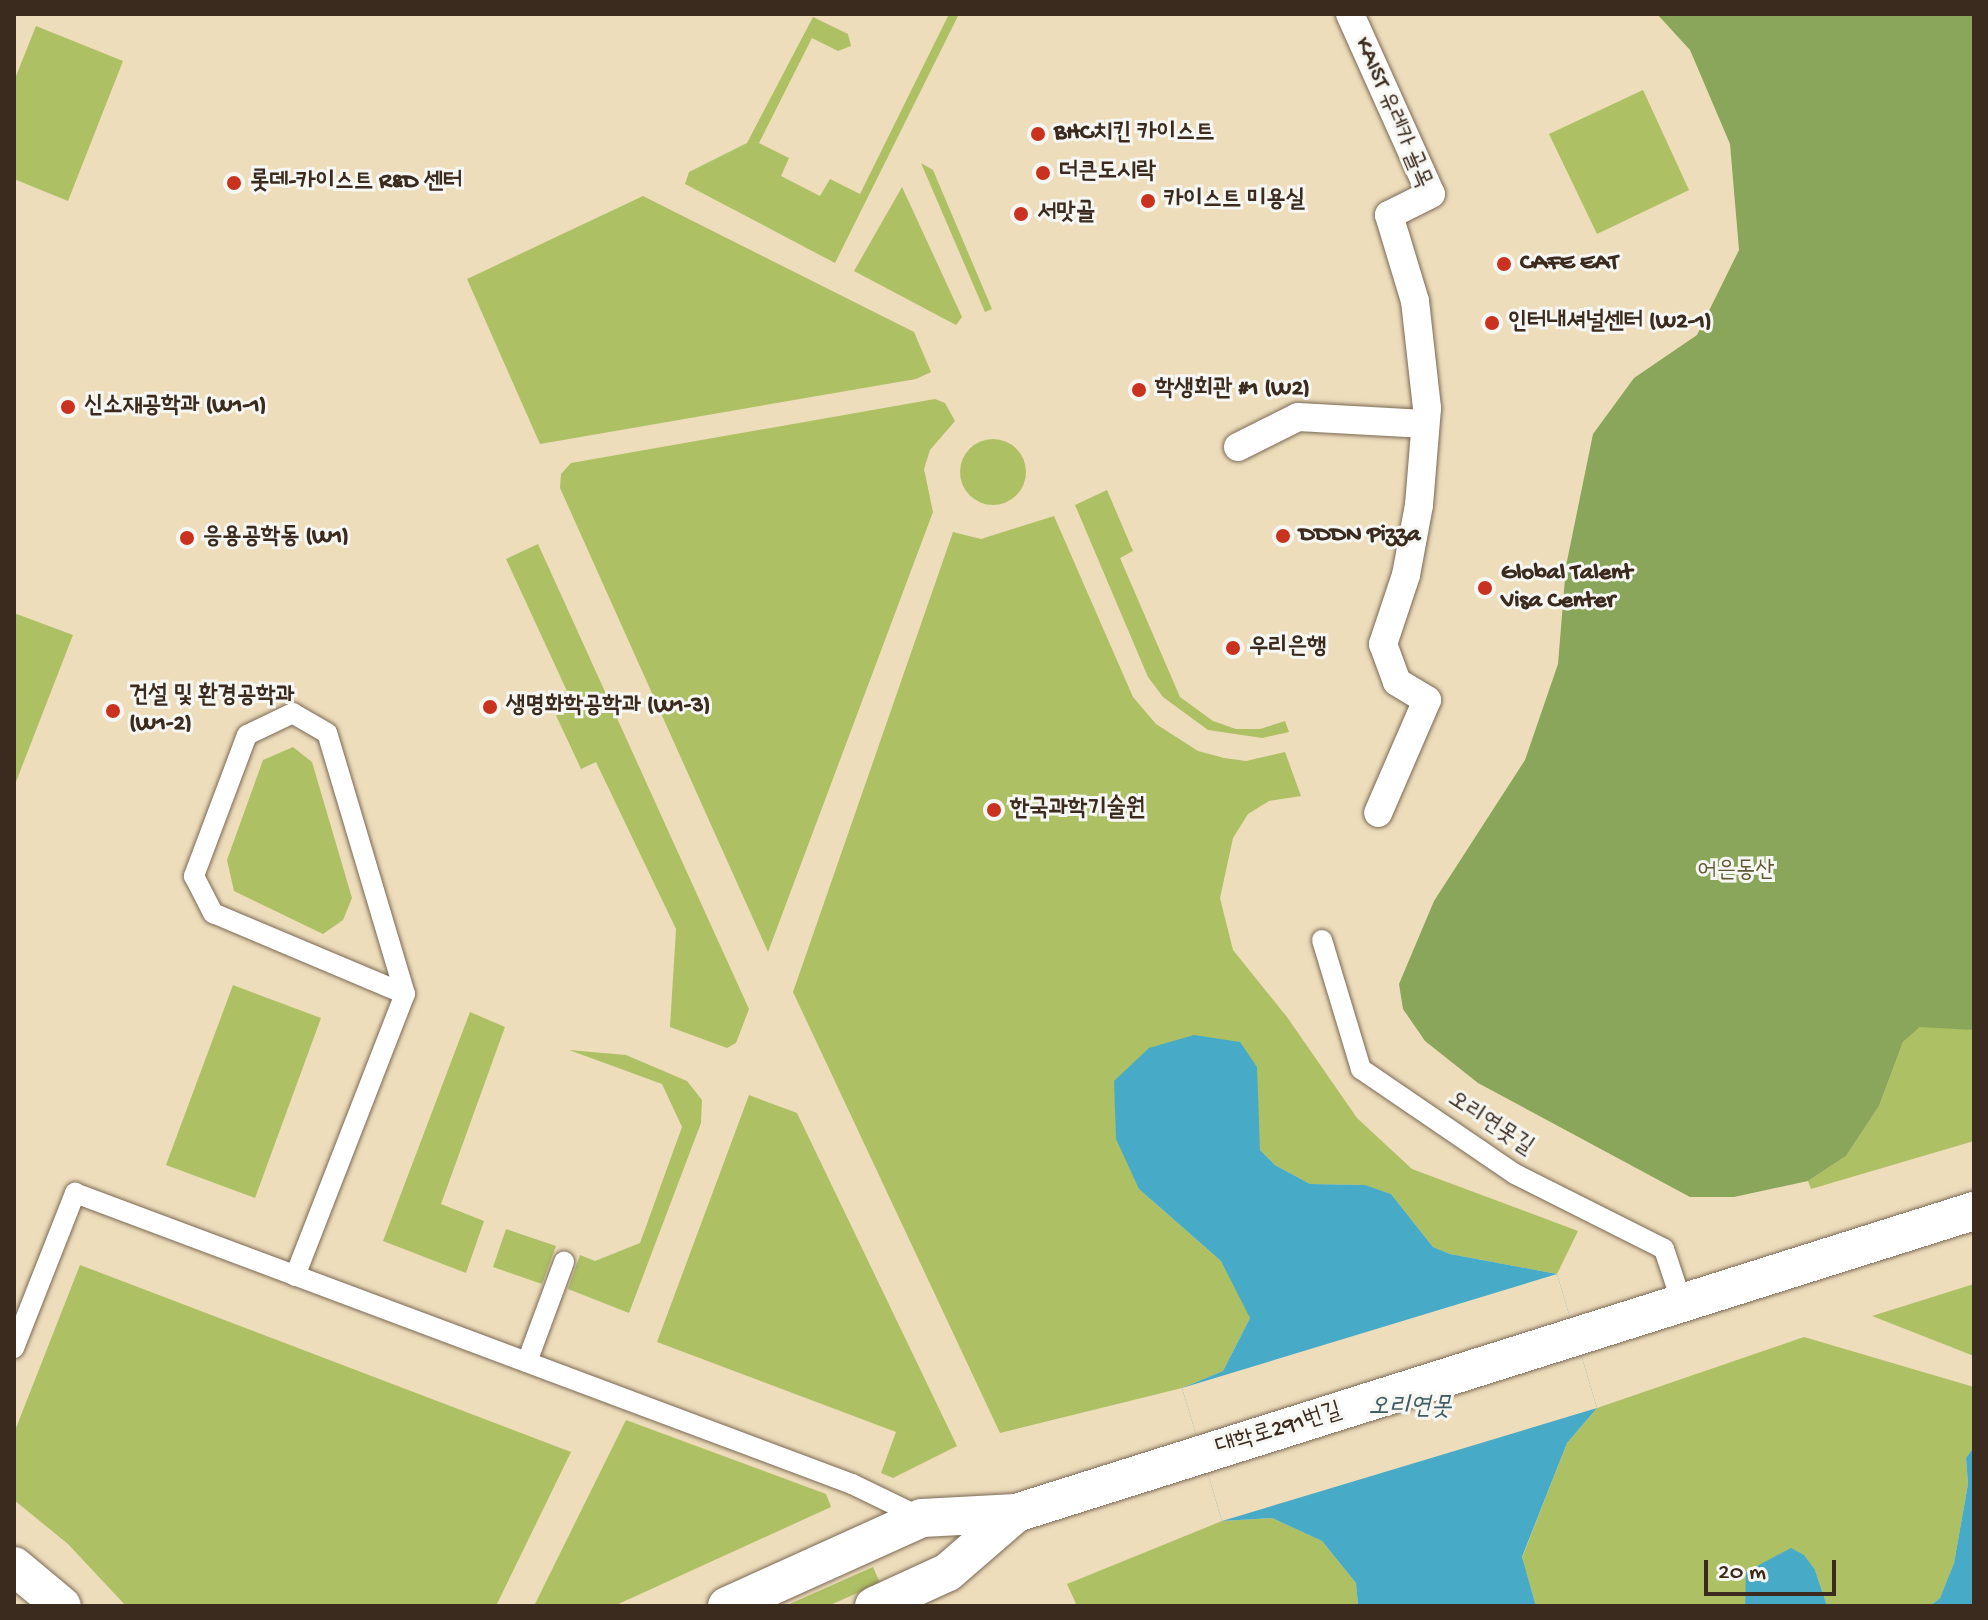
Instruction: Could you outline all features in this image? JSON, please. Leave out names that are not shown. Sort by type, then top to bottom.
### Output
[{"type":"street","name":"KAIST 유레카 골목","points":[[1350,14],[1431,194],[1389,215],[1415,301],[1425,424]]},
{"type":"street","points":[[1238,447],[1298,417],[1425,424],[1419,505],[1406,575],[1383,644],[1397,682],[1427,700],[1378,813]]},
{"type":"street","name":"대학로291번길","points":[[727,1606],[922,1518],[1016,1513],[1974,1211]]},
{"type":"street","points":[[874,1606],[948,1572],[1016,1513]]},
{"type":"street","points":[[14,1566],[62,1606]]},
{"type":"lane","points":[[295,1276],[405,994],[327,733],[293,713],[247,735],[194,876],[213,913],[405,994]]},
{"type":"lane","name":"오리연못길","points":[[1322,940],[1361,1069],[1515,1174],[1664,1249],[1682,1303]]},
{"type":"lane","points":[[14,1348],[75,1193],[852,1484],[922,1518]]},
{"type":"lane","points":[[527,1362],[564,1262]]},
{"type":"green space","points":[[949,14],[959,14],[835,263],[685,184],[689,172],[747,143],[813,17],[848,34],[851,46],[838,51],[812,38],[759,143],[789,158],[781,176],[820,196],[830,179],[860,194]]},
{"type":"green space","name":"어은동산","points":[[1657,14],[1974,14],[1974,1030],[1920,1027],[1903,1042],[1879,1106],[1846,1156],[1808,1181],[1734,1197],[1690,1197],[1478,1083],[1425,1041],[1403,1009],[1399,984],[1434,901],[1525,760],[1558,664],[1566,566],[1593,434],[1634,378],[1697,335],[1739,250],[1730,144],[1690,50]]},
{"type":"green space","points":[[36,26],[123,61],[68,201],[14,179],[14,81]]},
{"type":"green space","points":[[1643,90],[1689,190],[1597,234],[1549,134]]},
{"type":"green space","points":[[921,163],[933,170],[992,309],[985,312]]},
{"type":"green space","points":[[902,187],[962,317],[956,325],[854,271]]},
{"type":"green space","points":[[643,196],[914,332],[931,372],[916,379],[540,444],[467,279]]},
{"type":"green space","points":[[935,399],[945,403],[955,421],[930,450],[924,469],[933,512],[768,952],[560,488],[561,474],[571,463]]},
{"type":"green space","points":[[986,439],[1000,439],[1012,444],[1021,453],[1026,472],[1024,485],[1017,496],[1000,505],[986,505],[974,500],[965,491],[960,479],[960,465],[965,453],[974,444]]},
{"type":"green space","points":[[1107,490],[1133,551],[1120,558],[1180,697],[1213,721],[1236,729],[1260,729],[1285,721],[1289,732],[1262,738],[1208,730],[1163,697],[1148,677],[1075,505]]},
{"type":"green space","points":[[1054,516],[1133,697],[1156,724],[1198,751],[1224,758],[1246,761],[1285,752],[1301,796],[1269,801],[1248,814],[1233,838],[1220,898],[1233,950],[1287,1017],[1357,1118],[1412,1169],[1578,1231],[1557,1274],[1450,1254],[1433,1247],[1391,1194],[1364,1185],[1310,1184],[1275,1165],[1260,1150],[1257,1126],[1139,1189],[1221,1261],[1243,1295],[1250,1318],[1223,1371],[1182,1388],[1000,1433],[793,992],[953,532],[981,539]]},
{"type":"green space","points":[[538,544],[749,1009],[736,1043],[727,1048],[670,1027],[676,929],[596,762],[581,769],[554,711],[572,702],[506,559]]},
{"type":"green space","points":[[14,613],[73,635],[14,787]]},
{"type":"green space","points":[[293,747],[312,762],[352,898],[343,920],[323,934],[234,891],[227,860],[263,760]]},
{"type":"green space","points":[[233,985],[321,1018],[255,1198],[166,1165]]},
{"type":"green space","points":[[470,1012],[505,1027],[441,1204],[484,1221],[466,1273],[383,1241]]},
{"type":"green space","points":[[1921,1026],[1974,1030],[1974,1141],[1811,1189],[1808,1181],[1846,1156],[1879,1106],[1903,1042]]},
{"type":"green space","points":[[569,1050],[626,1055],[687,1081],[702,1100],[701,1123],[629,1313],[568,1289],[580,1255],[595,1261],[640,1243],[682,1127],[662,1084]]},
{"type":"green space","points":[[749,1095],[797,1113],[957,1446],[893,1478],[881,1473],[896,1432],[657,1342]]},
{"type":"green space","points":[[506,1229],[556,1246],[542,1284],[493,1267]]},
{"type":"green space","points":[[80,1265],[571,1452],[496,1606],[126,1606],[68,1544],[14,1500],[14,1433]]},
{"type":"green space","points":[[1974,1284],[1974,1356],[1872,1316]]},
{"type":"green space","points":[[1804,1337],[1974,1387],[1974,1447],[1966,1458],[1968,1484],[1954,1563],[1940,1598],[1930,1606],[1827,1606],[1815,1570],[1747,1572],[1745,1606],[1536,1606],[1522,1558],[1567,1443],[1597,1408]]},
{"type":"green space","points":[[626,1420],[826,1494],[831,1507],[614,1606],[534,1606]]},
{"type":"green space","points":[[1272,1518],[1322,1541],[1356,1583],[1358,1606],[1077,1606],[1067,1584],[1222,1521]]},
{"type":"green space","points":[[873,1567],[880,1583],[828,1606],[785,1606]]},
{"type":"water","name":"오리연못","points":[[1194,1035],[1240,1042],[1257,1067],[1260,1150],[1275,1165],[1310,1184],[1365,1185],[1391,1194],[1433,1247],[1450,1254],[1557,1274],[1597,1408],[1567,1443],[1522,1557],[1536,1606],[1358,1606],[1356,1583],[1322,1541],[1272,1518],[1222,1521],[1182,1388],[1223,1371],[1250,1318],[1221,1261],[1139,1189],[1116,1139],[1114,1081],[1149,1048]]},
{"type":"water","points":[[1974,1447],[1974,1606],[1930,1606],[1940,1598],[1954,1563],[1968,1484],[1966,1458]]},
{"type":"water","points":[[1791,1548],[1804,1555],[1815,1570],[1827,1606],[1745,1606],[1746,1572]]},
{"type":"pier","points":[[1557,1274],[1597,1408],[1222,1521],[1182,1388]]},
{"type":"place","name":"BHC치킨 카이스트","points":[[1038,134]]},
{"type":"place","name":"더큰도시락","points":[[1043,173]]},
{"type":"place","name":"롯데-카이스트 R&D 센터","points":[[234,183]]},
{"type":"place","name":"카이스트 미용실","points":[[1148,201]]},
{"type":"place","name":"서맛골","points":[[1021,214]]},
{"type":"place","name":"CAFE EAT","points":[[1504,264]]},
{"type":"place","name":"인터내셔널센터 (W2-1)","points":[[1492,323]]},
{"type":"place","name":"학생회관 #1 (W2)","points":[[1139,390]]},
{"type":"place","name":"신소재공학과 (W1-1)","points":[[68,407]]},
{"type":"place","name":"DDDN Pizza","points":[[1283,536]]},
{"type":"place","name":"응용공학동 (W1)","points":[[187,538]]},
{"type":"place","name":"Global Talent Visa Center","points":[[1485,588]]},
{"type":"place","name":"우리은행","points":[[1233,648]]},
{"type":"place","name":"생명화학공학과 (W1-3)","points":[[490,707]]},
{"type":"place","name":"건설 및 환경공학과 (W1-2)","points":[[113,711]]},
{"type":"place","name":"한국과학기술원","points":[[994,810]]}]
